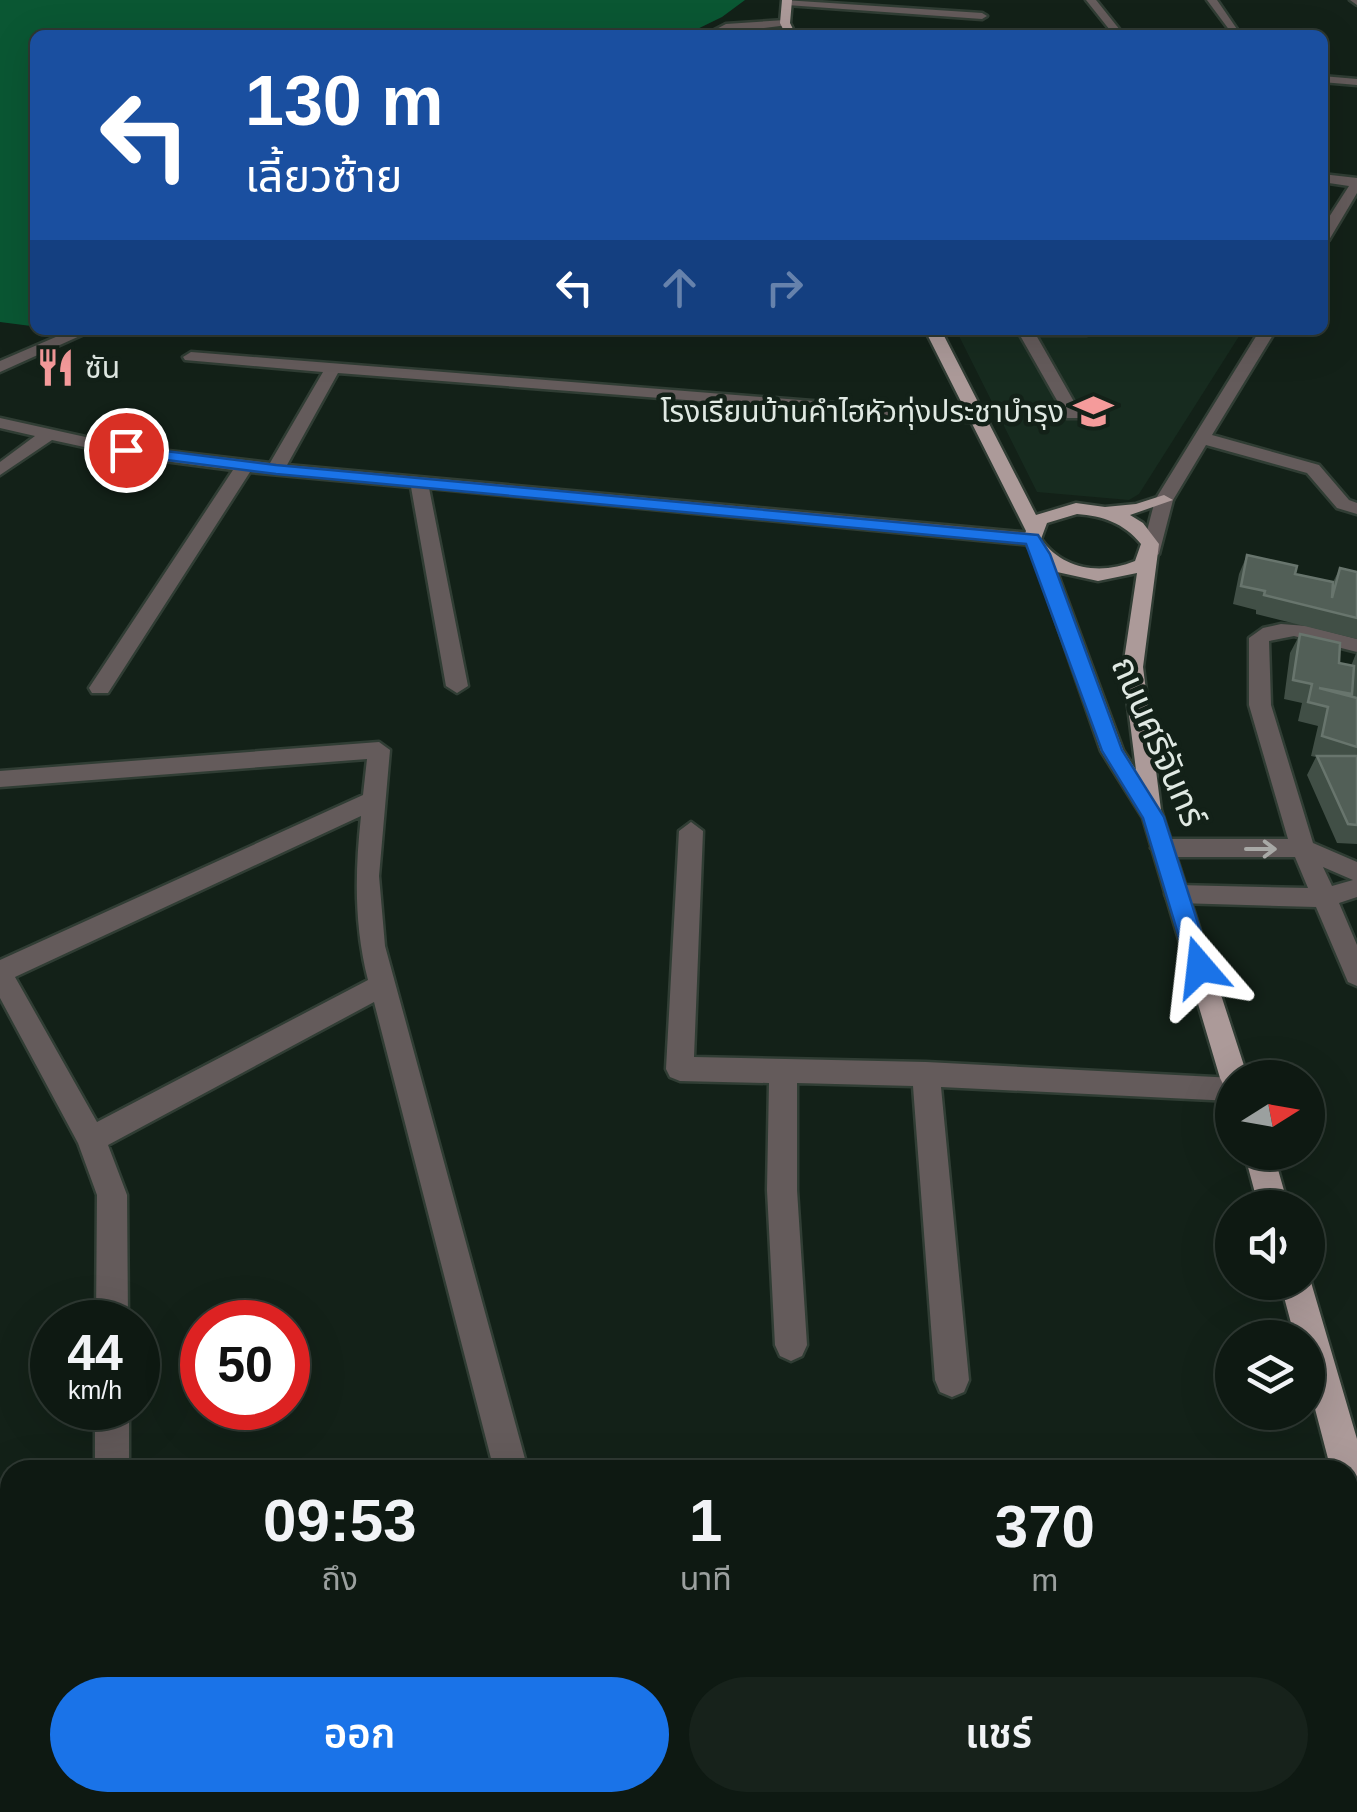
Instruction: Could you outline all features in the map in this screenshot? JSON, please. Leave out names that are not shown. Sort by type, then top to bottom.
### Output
[{"type":"main road","points":[[787,1],[789,30]]},
{"type":"main road","name":"ถนนศรีจันทร์","points":[[935,335],[1035,540],[1112,751],[1154,817],[1228,1060]]},
{"type":"main road","points":[[1008,481],[1032,500],[1062,510],[1138,510],[1164,500]]},
{"type":"main road","points":[[1062,510],[1039,520],[1035,540],[1073,571],[1094,575],[1130,571],[1143,564],[1150,554]]},
{"type":"main road","points":[[1107,512],[1145,534],[1150,554],[1132,667],[1154,817]]},
{"type":"main road","points":[[1301,1300],[1346,1460]]},
{"type":"street","points":[[1092,0],[1116,30]]},
{"type":"street","points":[[1212,0],[1234,30]]},
{"type":"street","points":[[787,1],[982,16]]},
{"type":"street","points":[[720,30],[773,30]]},
{"type":"street","points":[[1328,79],[1357,82]]},
{"type":"street","points":[[1328,181],[1353,192]]},
{"type":"street","points":[[1328,198],[1353,192]]},
{"type":"street","points":[[1328,231],[1353,192]]},
{"type":"street","points":[[0,366],[73,335]]},
{"type":"street","points":[[1027,335],[1073,414]]},
{"type":"street","points":[[1150,554],[1164,500],[1265,335]]},
{"type":"street","points":[[191,357],[976,419]]},
{"type":"street","points":[[276,470],[334,369]]},
{"type":"street","points":[[0,423],[126,450],[276,470],[1035,540]]},
{"type":"street","points":[[0,470],[49,434]]},
{"type":"street","points":[[1202,438],[1313,469],[1343,504],[1357,509]]},
{"type":"street","points":[[100,688],[245,466]]},
{"type":"street","points":[[419,483],[457,686]]},
{"type":"street","points":[[1357,646],[1292,629],[1270,630],[1259,638],[1260,705],[1303,848],[1357,975]]},
{"type":"street","points":[[0,779],[379,750],[367,907],[383,986],[508,1460]]},
{"type":"street","points":[[112,1300],[112,1196],[91,1139],[0,972],[374,800]]},
{"type":"street","points":[[691,832],[680,1069],[926,1074],[1215,1088]]},
{"type":"street","points":[[1163,848],[1303,848],[1357,872]]},
{"type":"street","points":[[1177,894],[1323,898],[1357,888]]},
{"type":"street","points":[[91,1139],[383,986]]},
{"type":"street","points":[[784,1069],[782,1190],[791,1345]]},
{"type":"street","points":[[926,1074],[952,1380]]},
{"type":"street","points":[[112,1430],[112,1460]]},
{"type":"shaded area","points":[[0,0],[745,0],[695,30],[30,30],[30,326],[0,322]]},
{"type":"shaded area","name":"โรงเรียนบ้านคำไฮหัวทุ่งประชาบำรุง","points":[[958,335],[1240,335],[1139,494],[1129,500],[1037,492]]},
{"type":"building","points":[[1247,555],[1297,566],[1295,574],[1333,582],[1332,598],[1340,568],[1357,572],[1357,618],[1241,586]]},
{"type":"building","points":[[1300,634],[1340,643],[1339,663],[1354,666],[1352,694],[1319,688],[1357,698],[1357,747],[1322,736],[1328,707],[1308,702],[1312,684],[1293,680]]},
{"type":"building","points":[[1317,756],[1357,756],[1357,825],[1348,824]]},
{"type":"place","name":"ซัน","points":[[55,367]]},
{"type":"place","name":"โรงเรียนบ้านคำไฮหัวทุ่งประชาบำรุง","points":[[1094,411]]},
{"type":"route","points":[[126,450],[276,470],[1032,539],[1041,554],[1112,751],[1154,817],[1200,967]]}]
